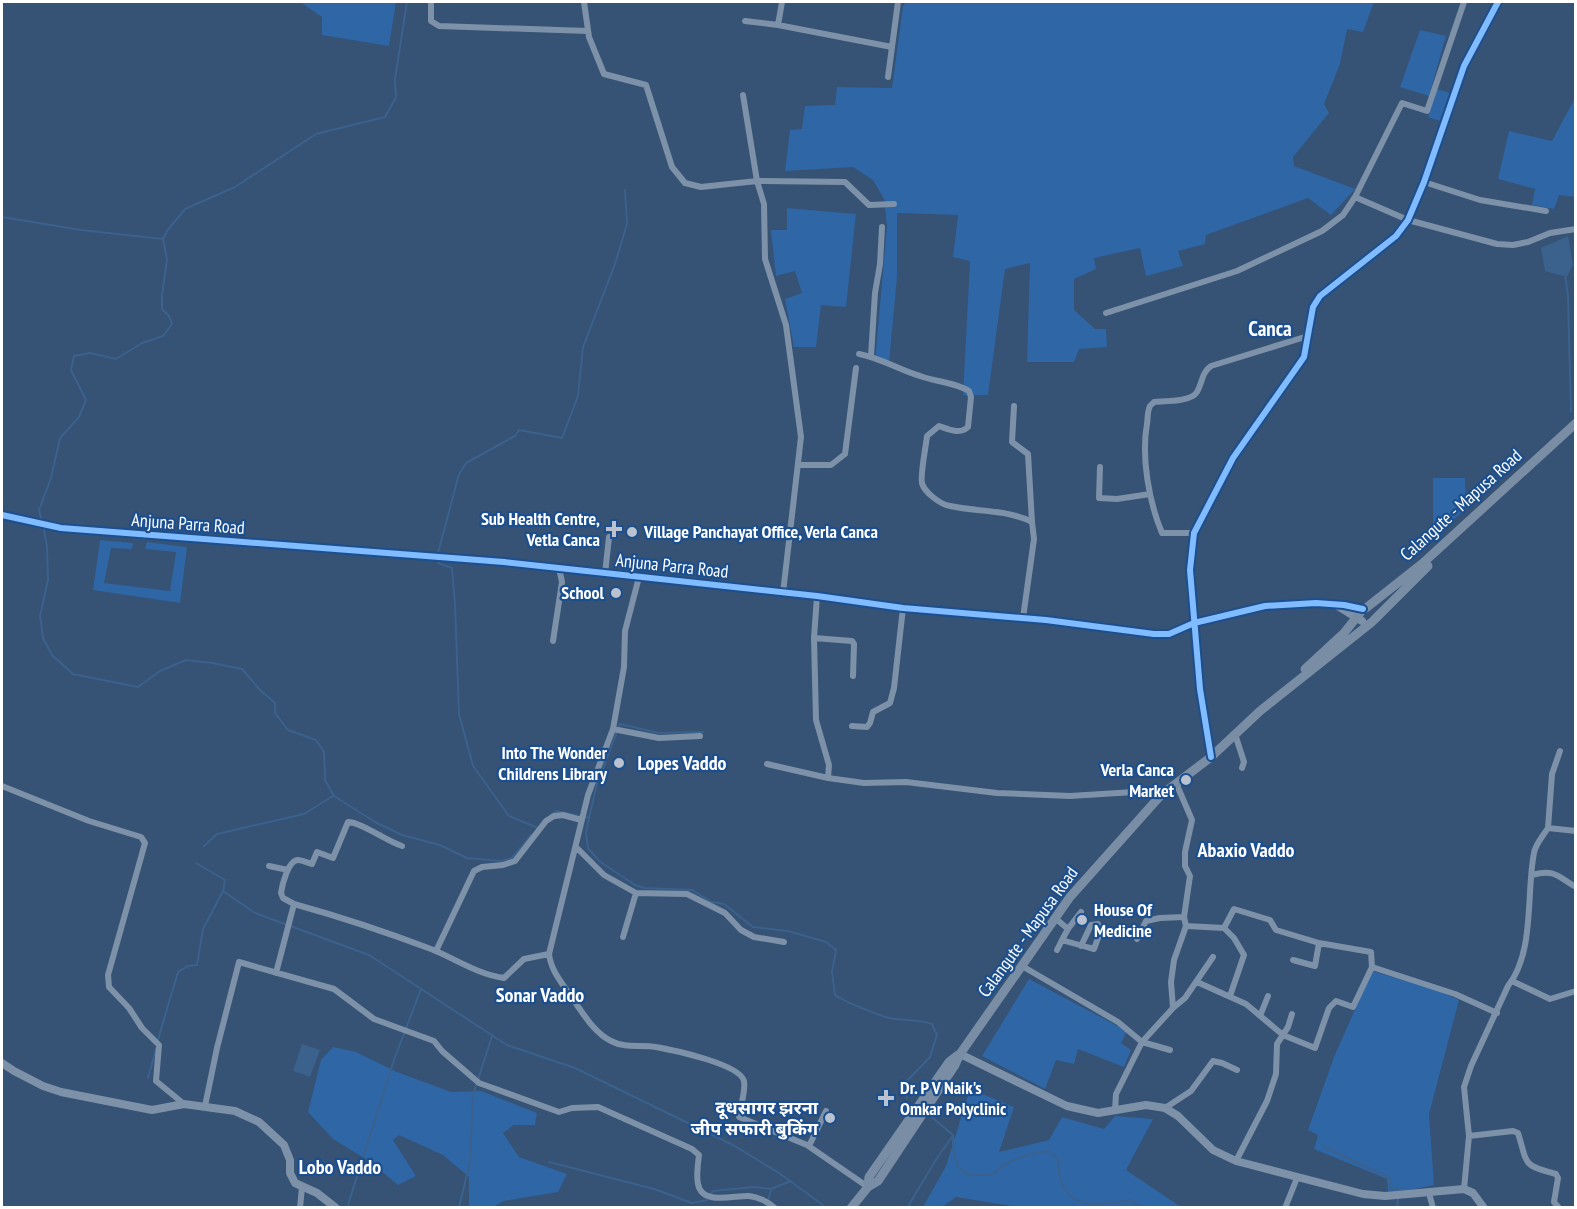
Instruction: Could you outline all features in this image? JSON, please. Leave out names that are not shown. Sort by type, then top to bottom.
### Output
[{"type":"main road","name":"Calangute - Mapusa Road","points":[[851,1208],[868,1187],[878,1181],[914,1119],[955,1065],[960,1054],[1070,897],[1161,795],[1235,734],[1575,423]]},
{"type":"main road","name":"Calangute - Mapusa Road","points":[[1210,754],[1259,706],[1344,633],[1428,566],[1575,431]]},
{"type":"street","points":[[431,2],[430,21],[438,26],[588,31]]},
{"type":"street","points":[[584,2],[588,31],[604,74],[646,85],[672,167],[685,183],[701,188],[757,181],[845,182],[869,205],[894,204]]},
{"type":"street","points":[[778,25],[782,2]]},
{"type":"street","points":[[888,77],[898,2]]},
{"type":"street","points":[[1106,313],[1237,271],[1322,231],[1343,215],[1356,197],[1402,103],[1427,111],[1464,2]]},
{"type":"street","points":[[1210,754],[1200,689],[1190,570],[1194,533],[1233,458],[1304,357],[1313,307],[1320,296],[1396,236],[1408,220],[1424,182],[1464,66],[1498,2]]},
{"type":"street","points":[[745,21],[778,25],[892,47]]},
{"type":"street","points":[[743,95],[757,181],[764,204],[765,259],[786,325],[801,437],[783,593]]},
{"type":"street","points":[[1424,182],[1480,200],[1546,211]]},
{"type":"street","points":[[1356,197],[1408,220],[1497,244],[1513,245],[1550,233],[1575,229]]},
{"type":"street","points":[[871,356],[874,293],[880,264],[882,227]]},
{"type":"street","points":[[1194,533],[1162,533],[1155,517],[1150,494],[1145,431],[1150,406],[1154,402],[1191,398],[1197,393],[1204,371],[1211,366],[1308,336]]},
{"type":"street","points":[[859,354],[871,356],[921,377],[969,391],[971,397],[968,427],[958,431],[939,426],[927,436],[922,483],[928,492],[947,506],[991,511],[1021,517],[1032,522]]},
{"type":"street","points":[[798,465],[831,465],[845,454],[856,368]]},
{"type":"street","points":[[1014,406],[1012,442],[1028,454],[1034,539],[1023,618]]},
{"type":"street","points":[[1100,467],[1099,498],[1117,499],[1150,494]]},
{"type":"street","name":"Anjuna Parra Road","points":[[2,515],[72,529],[559,568],[817,596],[903,608],[1023,618],[1154,634],[1169,634],[1194,623],[1265,606],[1288,603],[1336,605],[1365,616]]},
{"type":"street","points":[[605,574],[609,537]]},
{"type":"street","points":[[553,641],[562,582],[559,568]]},
{"type":"street","points":[[639,578],[625,632],[624,667],[613,729],[582,817],[549,954],[550,963],[555,975],[592,1026],[611,1041],[631,1047],[654,1046],[723,1064],[740,1073],[744,1081],[739,1117],[809,1146],[868,1187]]},
{"type":"street","points":[[817,596],[814,638],[816,720],[829,765],[828,778]]},
{"type":"street","points":[[852,726],[867,727],[873,712],[890,704],[894,688],[903,608]]},
{"type":"street","points":[[814,638],[852,641],[854,644],[853,676]]},
{"type":"street","points":[[613,729],[659,738],[700,736]]},
{"type":"street","points":[[1235,734],[1244,762],[1242,768]]},
{"type":"street","points":[[1464,1189],[1468,1136],[1464,1087],[1471,1066],[1512,981],[1523,952],[1534,850],[1548,828],[1552,774],[1560,751]]},
{"type":"street","points":[[767,764],[828,778],[864,783],[906,782],[997,793],[1071,796],[1150,791],[1161,795]]},
{"type":"street","points":[[1173,1008],[1171,982],[1174,960],[1186,926],[1184,916],[1190,876],[1185,866],[1185,852],[1192,820],[1176,783]]},
{"type":"street","points":[[2,786],[89,820],[141,837],[145,843],[108,975],[109,987],[159,1045],[156,1081],[184,1104]]},
{"type":"street","points":[[436,951],[474,871],[482,867],[515,861],[546,821],[554,816],[582,817]]},
{"type":"street","points":[[402,846],[357,824],[348,822],[333,858],[317,852],[312,864],[298,860],[293,862],[281,893],[283,898],[294,904],[356,921],[436,951],[487,976],[504,978],[524,959],[549,954]]},
{"type":"street","points":[[1548,828],[1575,831]]},
{"type":"street","points":[[576,847],[604,875],[636,893],[687,894],[725,913],[741,930],[754,937],[784,942]]},
{"type":"street","points":[[269,866],[288,870]]},
{"type":"street","points":[[1532,875],[1544,872],[1556,873],[1575,887]]},
{"type":"street","points":[[623,937],[636,893]]},
{"type":"street","points":[[276,973],[294,904]]},
{"type":"street","points":[[1197,982],[1246,1004],[1283,1035],[1315,1048],[1329,1008],[1336,1001],[1353,1007],[1372,967],[1371,952],[1319,943],[1276,930],[1270,920],[1234,909],[1224,928]]},
{"type":"street","points":[[1057,950],[1080,912]]},
{"type":"street","points":[[1137,939],[1146,921],[1184,916]]},
{"type":"street","points":[[1055,918],[1068,929]]},
{"type":"street","points":[[1186,926],[1224,928],[1234,938],[1244,955],[1230,996]]},
{"type":"street","points":[[1062,940],[1081,946]]},
{"type":"street","points":[[1293,960],[1315,966],[1319,943]]},
{"type":"street","points":[[1115,1111],[1116,1094],[1142,1041],[1185,998],[1213,957]]},
{"type":"street","points":[[205,1106],[239,962],[334,989],[374,1019],[434,1041],[478,1083],[560,1112],[572,1108],[598,1107],[692,1149],[699,1155],[697,1184],[700,1190],[712,1197],[722,1199],[750,1196],[770,1203],[775,1208]]},
{"type":"street","points":[[1022,966],[1118,1022],[1142,1041],[1170,1050]]},
{"type":"street","points":[[1372,967],[1455,994],[1497,1013]]},
{"type":"street","points":[[1512,981],[1550,999],[1575,992]]},
{"type":"street","points":[[1260,1016],[1268,996]]},
{"type":"street","points":[[1236,1161],[1267,1101],[1276,1074],[1277,1044],[1288,1027],[1292,1014]]},
{"type":"street","points":[[960,1054],[1067,1106],[1098,1113],[1127,1107],[1165,1108],[1178,1116],[1213,1150],[1236,1161],[1355,1192],[1385,1196],[1464,1189],[1473,1193],[1484,1208]]},
{"type":"street","points":[[1165,1108],[1191,1091],[1213,1061],[1237,1070]]},
{"type":"street","points":[[2,1063],[42,1086],[61,1092],[152,1110],[184,1104],[235,1111],[259,1122],[284,1145],[290,1160],[290,1173],[295,1183],[316,1193],[336,1208]]},
{"type":"street","points":[[809,1146],[825,1111]]},
{"type":"street","points":[[1468,1136],[1513,1131],[1518,1133],[1526,1162],[1534,1168],[1556,1174],[1558,1178],[1554,1202],[1559,1208]]},
{"type":"street","points":[[1285,1208],[1297,1178]]},
{"type":"street","points":[[300,1208],[302,1187]]},
{"type":"street","points":[[1427,1193],[1433,1208]]},
{"type":"shaded area","points":[[300,2],[396,2],[389,46],[322,35],[322,17]]},
{"type":"shaded area","points":[[906,2],[1374,2],[1363,32],[1347,29],[1340,64],[1324,104],[1329,113],[1293,157],[1294,166],[1355,189],[1331,215],[1308,198],[1206,235],[1205,244],[1178,251],[1183,266],[1146,276],[1140,248],[1094,258],[1096,269],[1074,279],[1074,310],[1095,329],[1106,329],[1107,347],[1079,349],[1074,362],[1027,362],[1030,263],[1005,269],[988,395],[963,395],[970,261],[953,257],[958,215],[897,213],[897,277],[889,363],[875,362],[887,226],[884,199],[873,180],[853,167],[785,171],[790,130],[802,129],[805,106],[835,105],[837,87],[892,88],[903,6]]},
{"type":"shaded area","points":[[1420,30],[1446,36],[1429,96],[1400,87]]},
{"type":"shaded area","points":[[1437,89],[1450,93],[1440,121],[1428,117]]},
{"type":"shaded area","points":[[1575,98],[1575,197],[1559,195],[1554,209],[1532,205],[1535,189],[1498,179],[1509,131],[1552,141]]},
{"type":"shaded area","points":[[787,208],[856,214],[846,307],[821,305],[816,347],[794,347],[785,299],[802,293],[795,271],[776,276],[771,230],[787,230]]},
{"type":"shaded area","points":[[1568,236],[1573,264],[1567,277],[1545,271],[1541,248]]},
{"type":"shaded area","points":[[1433,478],[1465,478],[1466,508],[1433,539]]},
{"type":"shaded area","points":[[100,540],[133,543],[132,549],[111,548],[104,583],[170,591],[176,552],[145,549],[147,542],[187,547],[180,603],[93,590]]},
{"type":"shaded area","points":[[1372,971],[1439,991],[1459,1000],[1429,1114],[1434,1185],[1388,1191],[1387,1179],[1314,1149],[1318,1135],[1308,1130],[1334,1057]]},
{"type":"shaded area","points":[[1029,979],[1127,1031],[1121,1043],[1131,1050],[1124,1067],[1078,1049],[1074,1064],[1056,1060],[1045,1089],[982,1056]]},
{"type":"shaded area","points":[[302,1044],[320,1050],[310,1077],[293,1071]]},
{"type":"shaded area","points":[[333,1047],[356,1052],[397,1072],[451,1092],[481,1091],[537,1113],[535,1125],[514,1125],[503,1133],[519,1157],[567,1174],[558,1192],[503,1201],[494,1207],[469,1207],[469,1177],[443,1155],[399,1135],[393,1140],[416,1176],[398,1185],[369,1161],[333,1139],[308,1112],[321,1060]]},
{"type":"shaded area","points":[[970,1089],[1014,1107],[999,1152],[1049,1140],[1062,1117],[1104,1129],[1115,1116],[1153,1119],[1126,1170],[1181,1207],[1018,1207],[956,1197],[942,1207],[923,1207],[946,1166]]},
{"type":"waterway","points":[[41,518],[39,510],[51,478],[60,438],[79,417],[86,400],[71,370],[74,356],[90,353],[116,359],[142,343],[163,336],[172,324],[169,316],[162,309],[167,260],[163,239],[185,209],[235,187],[316,134],[385,117],[396,97],[395,79],[407,2]]},
{"type":"waterway","points":[[438,553],[459,474],[466,463],[515,436],[519,430],[562,438],[578,396],[583,347],[615,264],[627,224],[625,190]]},
{"type":"waterway","points":[[2,217],[81,230],[163,239]]},
{"type":"waterway","points":[[1565,274],[1568,297],[1571,412]]},
{"type":"waterway","points":[[44,530],[48,580],[40,616],[43,638],[52,655],[73,674],[138,687],[160,671],[186,660],[242,669],[275,703],[275,713],[288,730],[316,740],[324,752],[325,780],[334,796],[375,822],[402,835],[440,845],[467,858],[501,861],[512,858],[532,834]]},
{"type":"waterway","points":[[438,563],[452,568],[459,714],[473,766],[509,816],[538,828]]},
{"type":"waterway","points":[[589,818],[597,784],[620,724],[659,733],[703,732]]},
{"type":"waterway","points":[[204,846],[217,834],[304,814],[333,796]]},
{"type":"waterway","points":[[550,815],[556,811],[589,818],[586,833],[588,848],[599,861],[635,885],[644,888],[692,890],[712,902],[724,904],[753,927],[788,931],[826,942],[836,950],[832,972],[835,995],[839,998],[889,1018],[932,1024],[937,1035],[930,1057],[904,1084],[907,1099]]},
{"type":"waterway","points":[[196,863],[225,880],[223,891],[255,913],[369,955],[507,1045],[575,1068],[733,1145],[779,1173],[827,1208]]},
{"type":"waterway","points":[[157,1043],[178,972],[188,966],[197,965],[203,929],[223,891]]},
{"type":"waterway","points":[[347,1208],[395,1057],[421,989]]},
{"type":"waterway","points":[[459,1208],[470,1161],[473,1095],[492,1036]]},
{"type":"waterway","points":[[148,1078],[156,1049]]},
{"type":"waterway","points":[[928,1114],[953,1135]]},
{"type":"waterway","points":[[953,1135],[954,1156],[960,1168],[971,1175],[993,1174],[1014,1160],[1048,1151],[1058,1159],[1064,1187],[1070,1196],[1078,1201],[1101,1204],[1130,1200],[1143,1208]]},
{"type":"waterway","points":[[907,1208],[952,1137]]},
{"type":"waterway","points":[[1324,1147],[1390,1178],[1390,1188],[1399,1189],[1397,1208]]},
{"type":"waterway","points":[[549,1162],[654,1189],[692,1203],[707,1200],[713,1191],[754,1187],[771,1189],[791,1181]]},
{"type":"waterway","points":[[766,1208],[771,1190]]},
{"type":"cycle path","points":[[1211,757],[1200,689],[1190,570],[1194,533],[1233,458],[1304,357],[1313,307],[1320,296],[1396,236],[1408,220],[1424,182],[1464,66],[1498,2]]},
{"type":"cycle path","points":[[2,515],[61,528],[504,562],[817,596],[903,608],[1046,620],[1154,634],[1169,634],[1194,623],[1265,606],[1316,603],[1363,609]]},
{"type":"place","name":"Sub Health Centre, Vetla Canca","points":[[614,529]]},
{"type":"place","name":"Village Panchayat Office, Verla Canca","points":[[632,532]]},
{"type":"place","name":"School","points":[[616,593]]},
{"type":"place","name":"Into The Wonder Childrens Library","points":[[619,763]]},
{"type":"place","name":"Verla Canca Market","points":[[1186,780]]},
{"type":"place","name":"House Of Medicine","points":[[1082,920]]},
{"type":"place","name":"Dr. P V Naik's Omkar Polyclinic","points":[[886,1098]]},
{"type":"place","name":"दूधसागर झरना जीप सफारी बुकिंग","points":[[830,1118]]},
{"type":"district","name":"Canca","points":[[1270,329]]},
{"type":"district","name":"Lopes Vaddo","points":[[682,763]]},
{"type":"district","name":"Abaxio Vaddo","points":[[1246,850]]},
{"type":"district","name":"Sonar Vaddo","points":[[540,995]]},
{"type":"district","name":"Lobo Vaddo","points":[[340,1167]]}]
